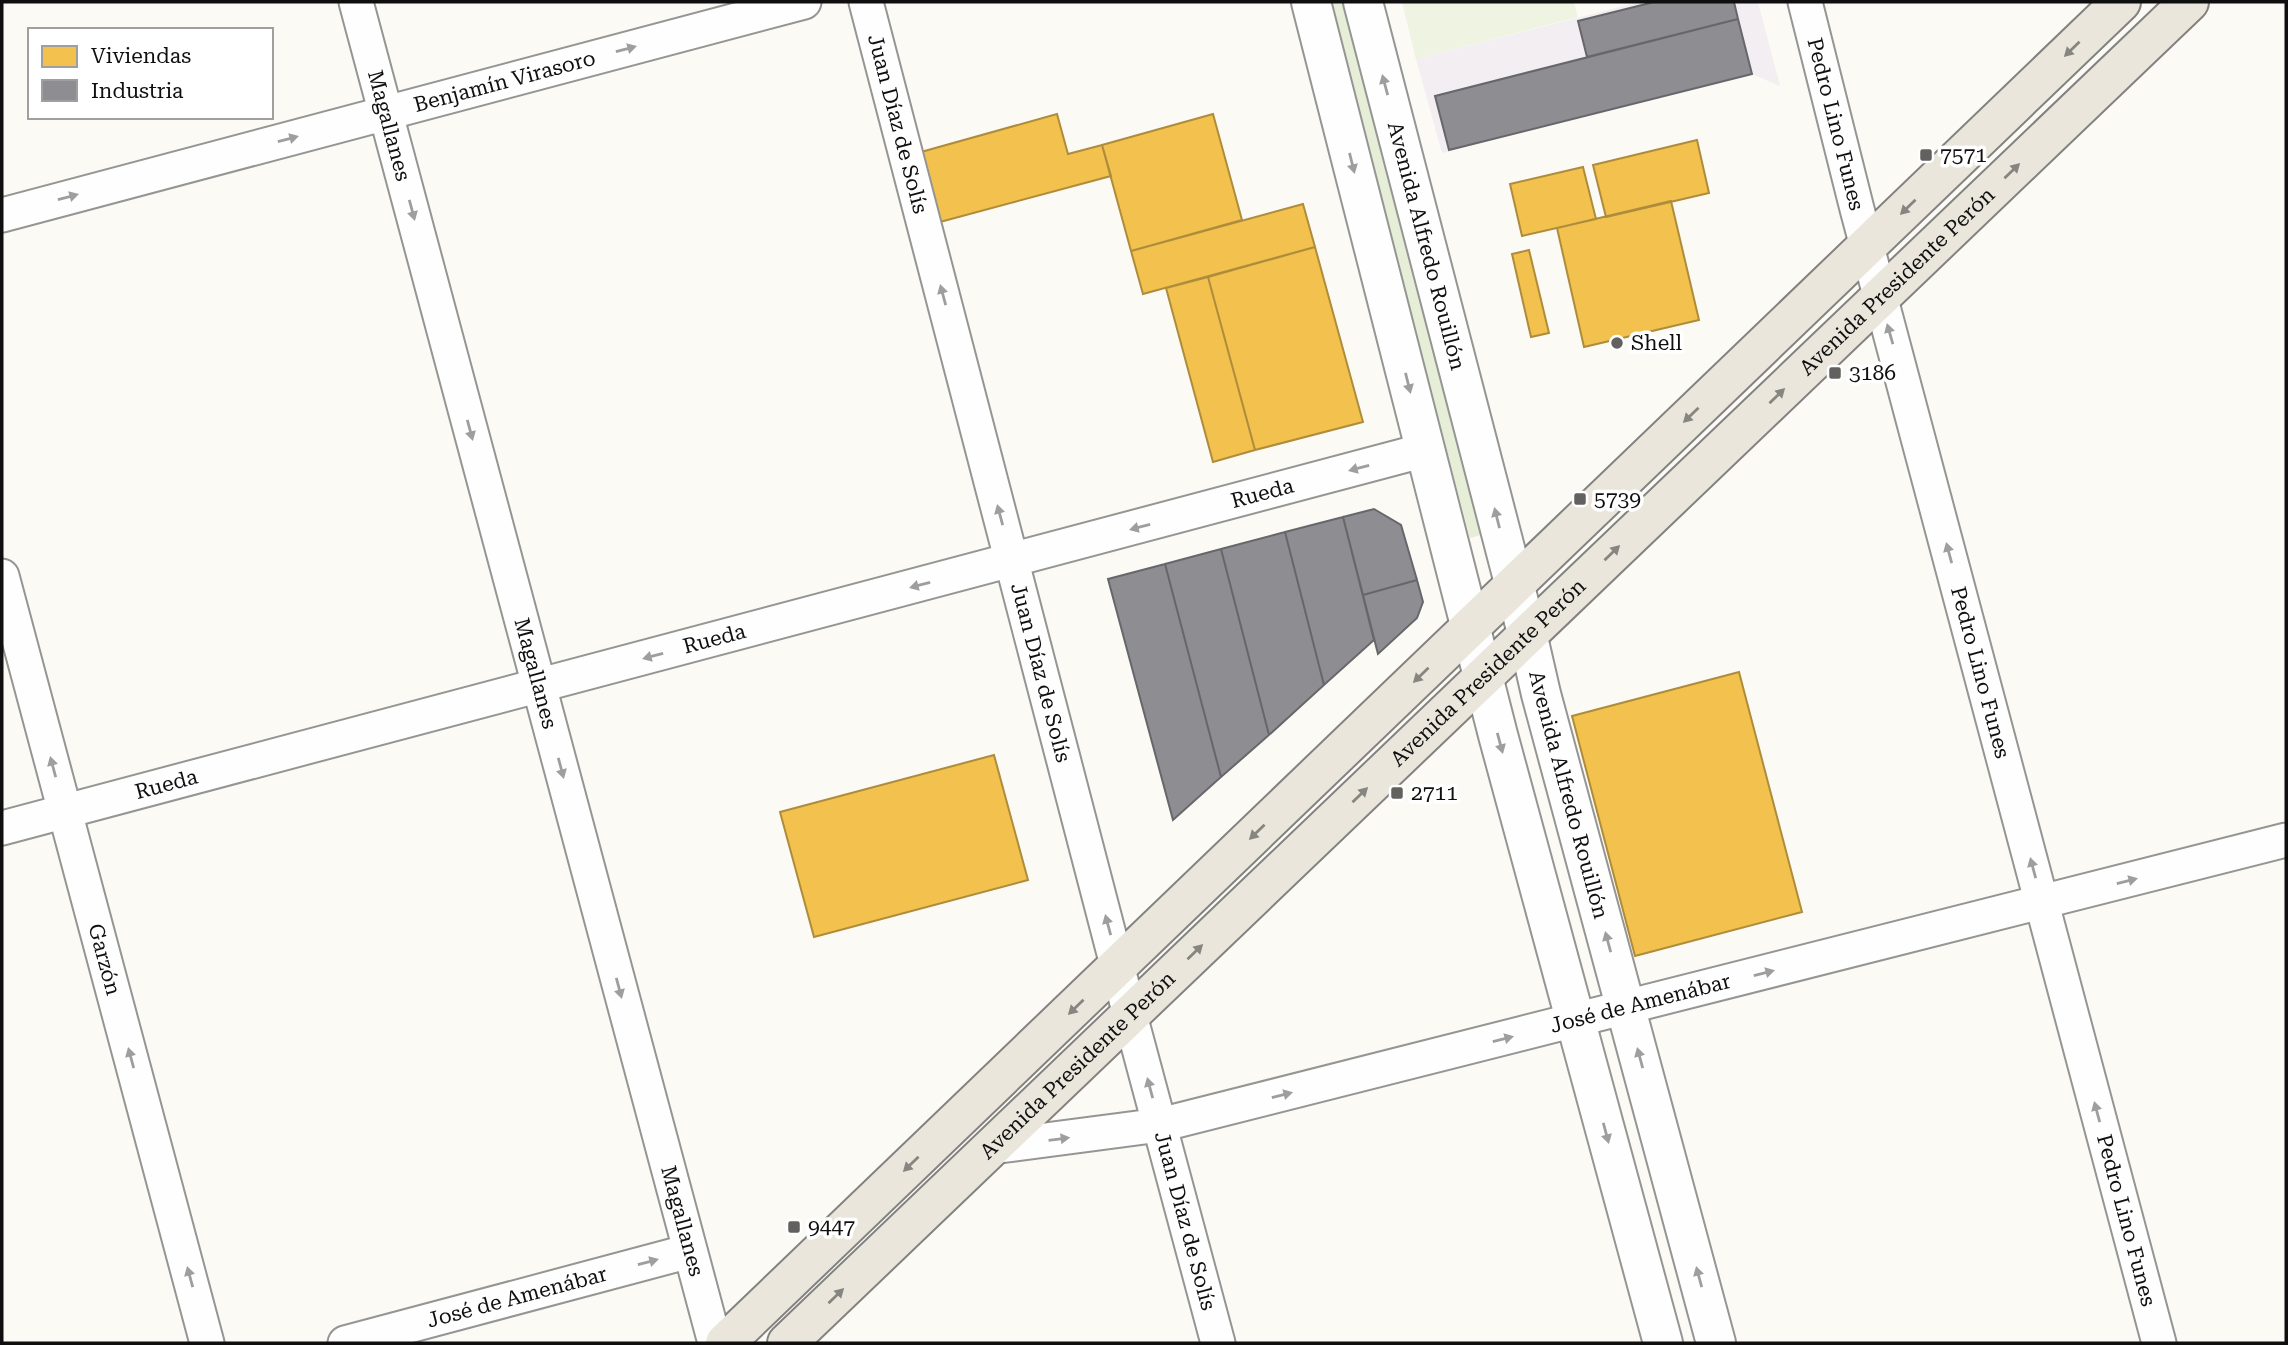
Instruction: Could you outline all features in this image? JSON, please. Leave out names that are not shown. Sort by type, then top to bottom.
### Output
[{"type":"main road","name":"Avenida Presidente Perón","points":[[725,1343],[2121,2]]},
{"type":"main road","name":"Avenida Presidente Perón","points":[[787,1343],[2189,2]]},
{"type":"street","name":"Magallanes","points":[[356,2],[715,1343]]},
{"type":"street","name":"Benjamín Virasoro","points":[[2,215],[804,2]]},
{"type":"street","name":"Juan Díaz de Solís","points":[[866,2],[1218,1343]]},
{"type":"street","points":[[1311,2],[1483,677],[1663,1343]]},
{"type":"street","name":"Avenida Alfredo Rouillón","points":[[1363,2],[1541,694],[1716,1343]]},
{"type":"street","name":"Pedro Lino Funes","points":[[1805,2],[1880,298],[2159,1343]]},
{"type":"street","name":"Rueda","points":[[2,828],[1425,450]]},
{"type":"street","name":"Garzón","points":[[2,576],[207,1343]]},
{"type":"street","name":"José de Amenábar","points":[[992,1147],[1160,1125],[2286,841]]},
{"type":"street","name":"José de Amenábar","points":[[345,1343],[690,1251]]},
{"type":"shaded area","points":[[1639,2],[1758,2],[1780,86],[1752,74],[1442,153],[1416,59]]},
{"type":"green space","points":[[1328,2],[1348,2],[1488,533],[1470,538]]},
{"type":"green space","points":[[1402,2],[1574,2],[1578,17],[1416,59]]},
{"type":"building: Viviendas","points":[[1057,114],[1068,154],[1102,145],[1111,176],[940,222],[921,152]]},
{"type":"building: Viviendas","points":[[1213,114],[1242,220],[1131,251],[1102,145]]},
{"type":"building: Viviendas","points":[[1697,140],[1709,193],[1606,217],[1593,165]]},
{"type":"building: Viviendas","points":[[1583,167],[1596,219],[1522,236],[1510,184]]},
{"type":"building: Viviendas","points":[[1671,201],[1699,320],[1584,347],[1557,228]]},
{"type":"building: Viviendas","points":[[1303,204],[1315,247],[1143,294],[1131,251]]},
{"type":"building: Viviendas","points":[[1315,247],[1363,422],[1255,450],[1208,277]]},
{"type":"building: Viviendas","points":[[1529,250],[1549,333],[1531,337],[1512,254]]},
{"type":"building: Viviendas","points":[[1208,277],[1255,450],[1213,462],[1166,288]]},
{"type":"building: Viviendas","points":[[1739,672],[1802,912],[1635,956],[1572,716]]},
{"type":"building: Viviendas","points":[[994,755],[1028,880],[814,937],[780,812]]},
{"type":"building: Industria","points":[[1654,2],[1734,2],[1738,19],[1587,57],[1578,21]]},
{"type":"building: Industria","points":[[1738,19],[1752,74],[1449,150],[1435,96]]},
{"type":"building: Industria","points":[[1374,509],[1401,525],[1417,580],[1363,595],[1343,517]]},
{"type":"building: Industria","points":[[1343,517],[1374,640],[1324,685],[1285,532]]},
{"type":"building: Industria","points":[[1285,532],[1324,685],[1269,735],[1221,549]]},
{"type":"building: Industria","points":[[1221,549],[1269,735],[1221,777],[1165,564]]},
{"type":"building: Industria","points":[[1165,564],[1221,777],[1173,820],[1108,579]]},
{"type":"building: Industria","points":[[1417,580],[1423,602],[1417,618],[1378,654],[1363,595]]},
{"type":"place","name":"7571","points":[[1926,155]]},
{"type":"place","name":"Shell","points":[[1617,343]]},
{"type":"place","name":"3186","points":[[1835,373]]},
{"type":"place","name":"5739","points":[[1580,499]]},
{"type":"place","name":"2711","points":[[1397,793]]},
{"type":"place","name":"9447","points":[[794,1227]]}]
